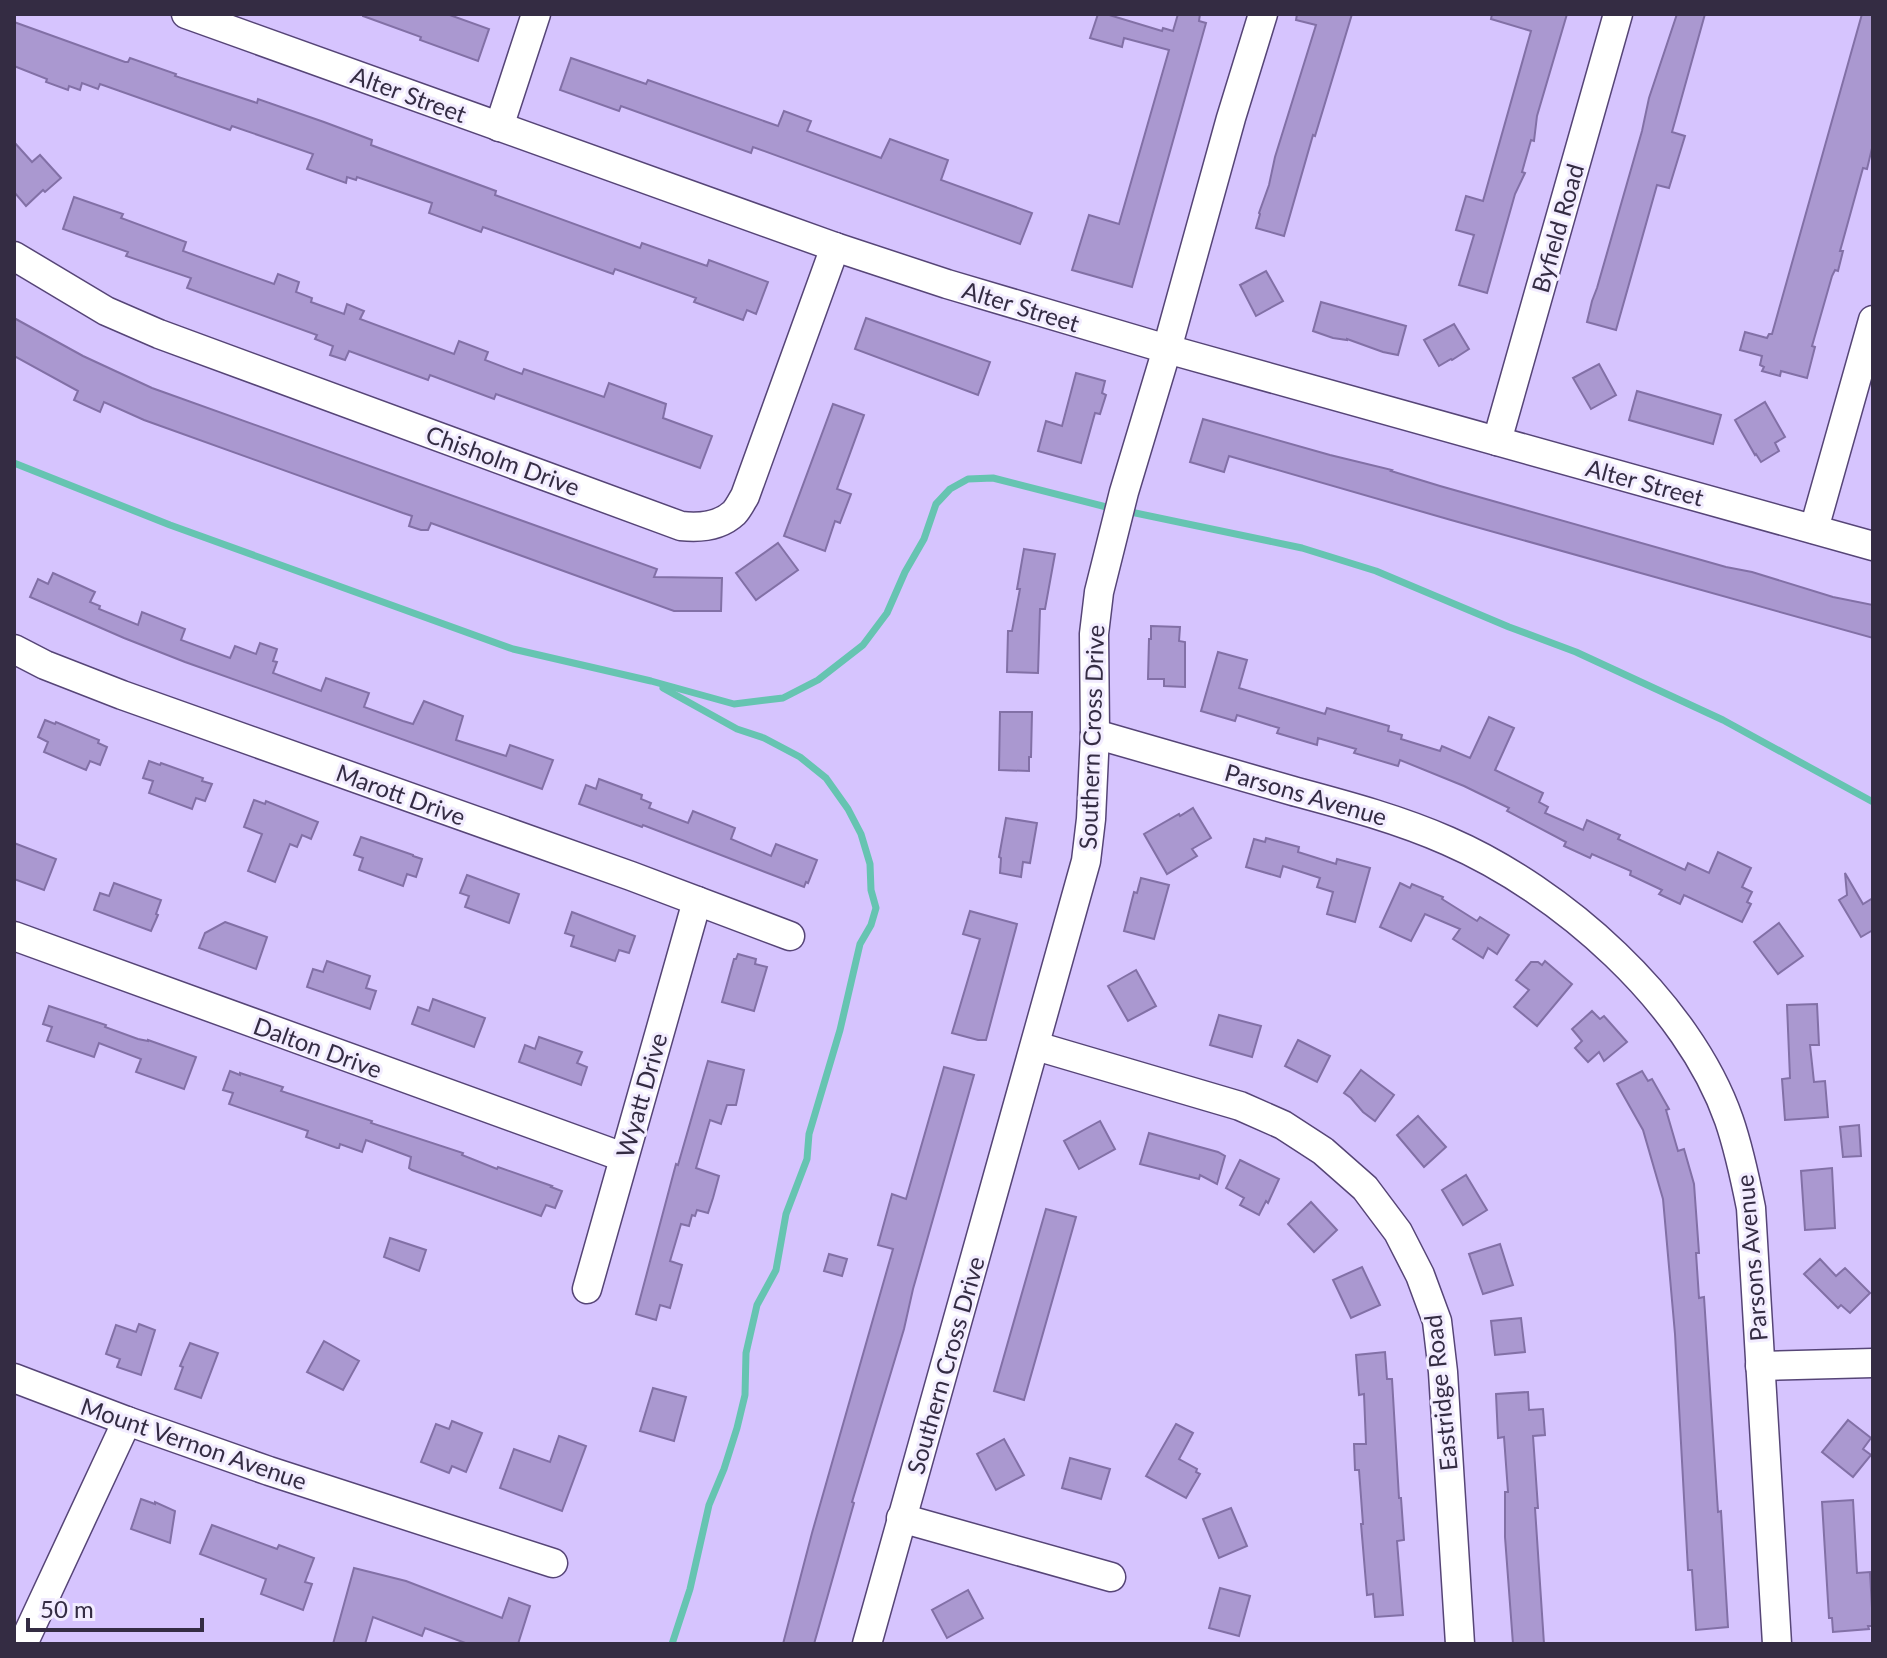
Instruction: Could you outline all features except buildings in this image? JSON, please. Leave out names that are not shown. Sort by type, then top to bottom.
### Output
[{"type":"street","name":"Alter Street","points":[[186,14],[835,247],[947,284],[1167,349],[1873,546]]},
{"type":"street","points":[[499,127],[536,14]]},
{"type":"street","name":"Southern Cross Drive","points":[[867,1644],[1086,861],[1095,734],[1094,634],[1099,592],[1124,492],[1263,14]]},
{"type":"street","name":"Byfield Road","points":[[1497,441],[1618,14]]},
{"type":"street","name":"Chisholm Drive","points":[[14,256],[106,311],[159,334],[681,526],[700,528],[734,513],[745,496],[835,247]]},
{"type":"street","points":[[1814,529],[1873,320]]},
{"type":"street","name":"Marott Drive","points":[[14,649],[45,665],[122,695],[790,936]]},
{"type":"street","name":"Parsons Avenue","points":[[1095,734],[1393,819],[1450,841],[1504,869],[1594,934],[1634,972],[1669,1014],[1702,1062],[1728,1118],[1742,1163],[1751,1208],[1777,1644]]},
{"type":"street","name":"Wyatt Drive","points":[[587,1289],[697,901]]},
{"type":"street","name":"Dalton Drive","points":[[14,936],[623,1157]]},
{"type":"street","name":"Eastridge Road","points":[[1036,1046],[1240,1106],[1283,1125],[1323,1151],[1365,1188],[1398,1232],[1420,1275],[1437,1321],[1460,1644]]},
{"type":"street","points":[[1760,1366],[1873,1363]]},
{"type":"street","name":"Mount Vernon Avenue","points":[[14,1378],[269,1471],[553,1563]]},
{"type":"street","points":[[23,1644],[127,1421]]},
{"type":"street","points":[[901,1518],[1111,1577]]},
{"type":"waterway","points":[[14,463],[170,525],[513,649],[734,704],[783,698],[818,680],[863,645],[887,613],[924,539],[936,504],[950,489],[968,479],[993,478],[1114,509]]},
{"type":"waterway","points":[[1126,511],[1302,548],[1376,571],[1576,652],[1723,720],[1873,802]]},
{"type":"waterway","points":[[663,688],[737,729],[764,738],[800,757],[826,778],[861,834],[870,864],[871,890],[876,908],[860,944],[840,1030],[809,1134],[807,1159],[786,1214],[776,1270],[757,1305],[746,1353],[745,1395],[737,1428],[709,1505],[690,1589],[672,1644]]}]
